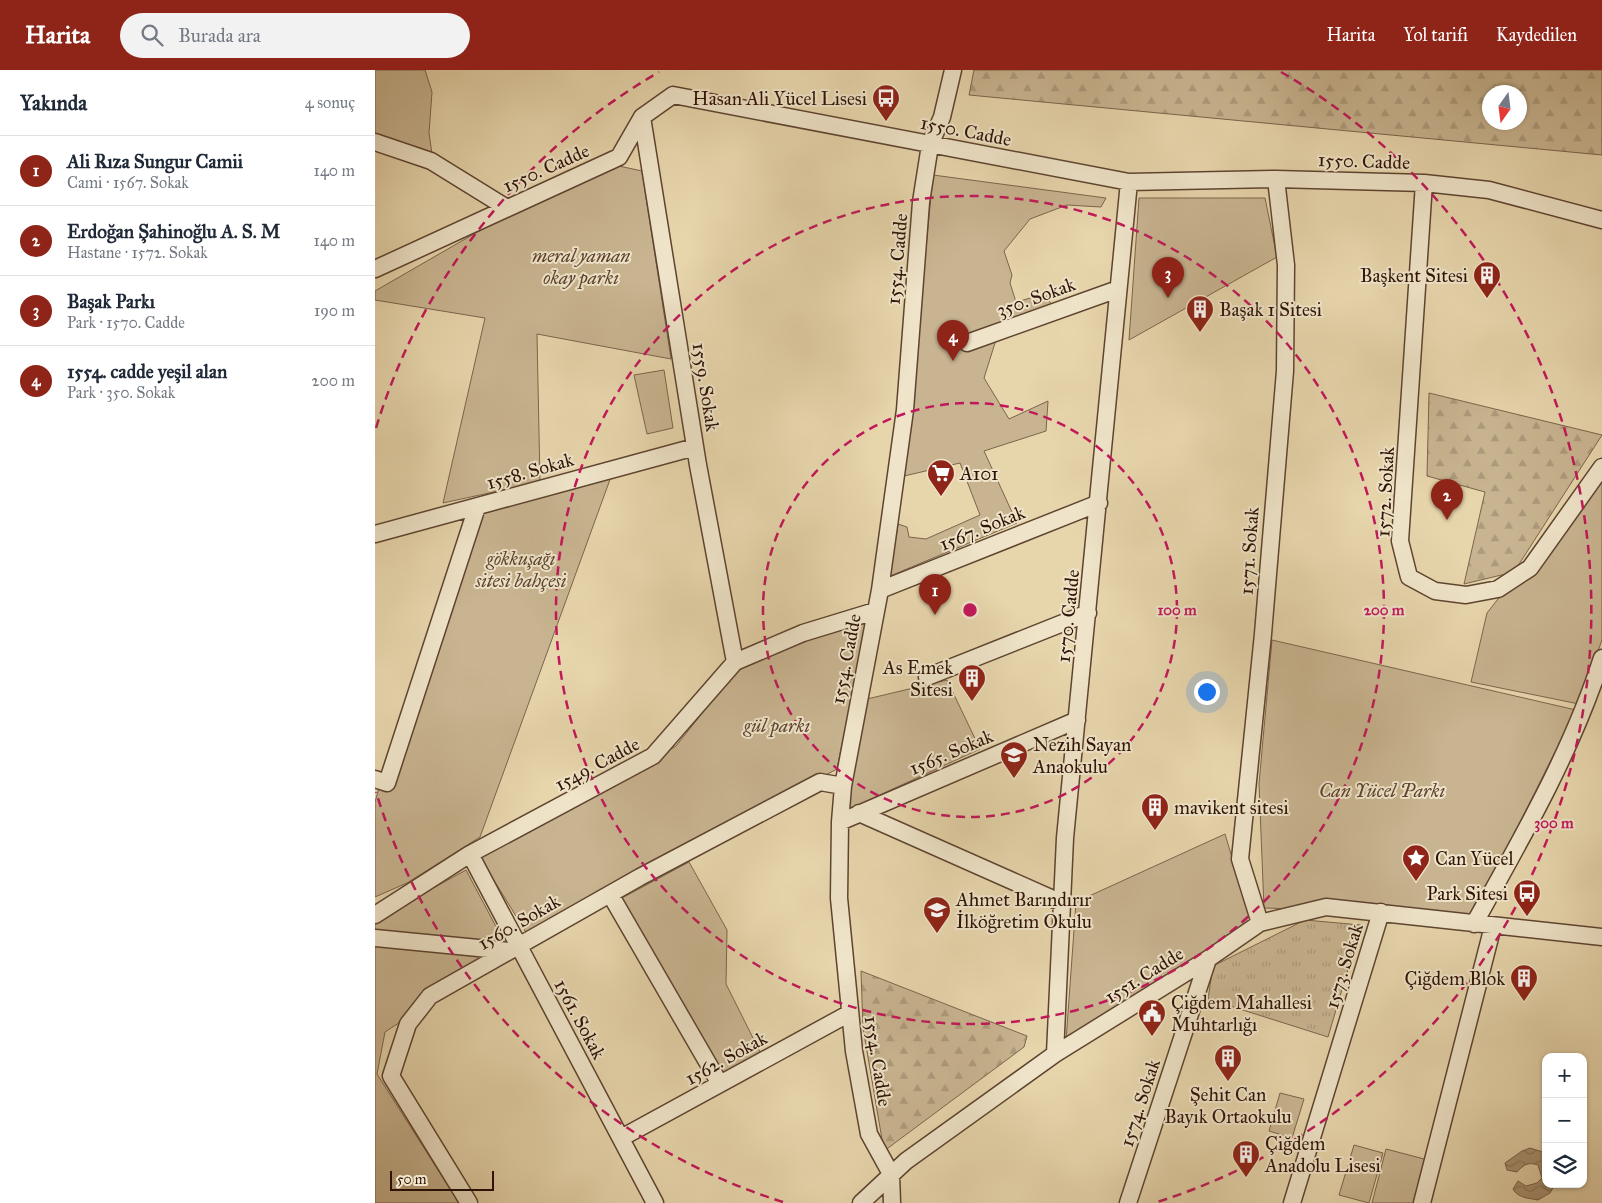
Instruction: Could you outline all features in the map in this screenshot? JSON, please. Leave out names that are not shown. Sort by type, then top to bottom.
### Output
[{"type":"street","name":"1554. Cadde","points":[[891,1174],[869,1134],[854,1050],[839,898],[840,822],[843,786],[880,590],[905,410],[921,202],[930,145],[942,117],[953,70]]},
{"type":"street","name":"1550. Cadde","points":[[375,269],[619,157],[642,117],[673,95],[1129,182],[1275,178],[1424,183],[1489,190],[1602,220]]},
{"type":"street","name":"1559. Sokak","points":[[642,117],[695,447],[735,662]]},
{"type":"street","points":[[375,142],[431,162],[507,208]]},
{"type":"street","name":"1571. Sokak","points":[[1260,923],[1240,859],[1263,634],[1285,371],[1286,265],[1275,178]]},
{"type":"street","name":"1570. Cadde","points":[[1055,1054],[1065,838],[1129,182]]},
{"type":"street","name":"1572. Sokak","points":[[1424,183],[1400,542],[1409,577],[1435,592],[1466,595],[1498,588],[1530,568],[1602,466]]},
{"type":"street","name":"350. Sokak","points":[[967,343],[1118,289]]},
{"type":"street","name":"1558. Sokak","points":[[375,534],[695,447]]},
{"type":"street","name":"1567. Sokak","points":[[880,590],[1099,503]]},
{"type":"street","points":[[375,779],[387,783],[477,507]]},
{"type":"street","name":"1549. Cadde","points":[[375,915],[470,854],[653,756],[735,662],[803,633],[875,611]]},
{"type":"street","points":[[927,678],[1088,613]]},
{"type":"street","points":[[1474,924],[1530,823],[1557,766],[1602,658]]},
{"type":"street","name":"1565. Sokak","points":[[840,822],[1077,720]]},
{"type":"street","name":"1560. Sokak","points":[[469,1203],[391,1076],[408,1024],[430,996],[610,894],[820,782],[843,786]]},
{"type":"street","points":[[859,813],[1062,903]]},
{"type":"street","name":"1561. Sokak","points":[[470,854],[514,948],[621,1138],[655,1203]]},
{"type":"street","points":[[610,894],[720,1084]]},
{"type":"street","name":"1551. Cadde","points":[[861,1203],[891,1174],[1055,1054],[1208,959],[1260,923],[1326,907],[1602,937]]},
{"type":"street","name":"1573. Sokak","points":[[1292,1203],[1381,912]]},
{"type":"street","points":[[1422,1203],[1493,926]]},
{"type":"street","points":[[375,938],[514,948]]},
{"type":"street","name":"1574. Sokak","points":[[1128,1203],[1208,959]]},
{"type":"street","name":"1562. Sokak","points":[[621,1138],[850,1013]]},
{"type":"street","points":[[891,1174],[892,1203]]},
{"type":"green space","points":[[375,70],[425,70],[432,92],[429,133],[432,154],[375,136]]},
{"type":"green space","points":[[974,70],[1602,70],[1602,155],[969,95]]},
{"type":"green space","name":"meral yaman okay parkı","points":[[619,166],[642,171],[671,359],[537,334],[540,482],[443,503],[485,318],[375,300],[375,291],[486,227]]},
{"type":"green space","points":[[933,175],[1106,198],[1101,207],[1067,205],[1030,219],[1004,251],[1012,275],[1010,283],[1016,302],[1045,294],[1056,312],[996,332],[995,343],[984,378],[1009,419],[1048,401],[1046,431],[984,451],[1017,523],[890,576],[898,524],[907,527],[909,537],[926,539],[980,515],[960,463],[904,476]]},
{"type":"green space","points":[[1139,198],[1265,198],[1277,257],[1129,340]]},
{"type":"green space","points":[[664,370],[673,428],[647,434],[634,375]]},
{"type":"green space","points":[[1429,393],[1602,435],[1514,572],[1464,584],[1485,492],[1427,476]]},
{"type":"green space","points":[[1602,466],[1602,640],[1579,704],[1471,682],[1487,613]]},
{"type":"green space","name":"gökkuşağı sitesi bahçesi","points":[[612,474],[480,837],[407,883],[375,897],[375,802],[483,514]]},
{"type":"green space","name":"gül parkı","points":[[867,623],[837,769],[527,934],[479,856],[617,783],[676,746],[747,657]]},
{"type":"green space","name":"Can Yücel Parkı","points":[[1272,640],[1576,710],[1474,914],[1264,908],[1259,784]]},
{"type":"green space","points":[[947,680],[980,749],[845,811],[867,699]]},
{"type":"green space","points":[[1225,834],[1251,921],[1066,1041],[1076,902]]},
{"type":"green space","points":[[689,862],[727,930],[726,984],[764,1060],[722,1083],[622,898]]},
{"type":"green space","points":[[466,870],[509,951],[385,1032],[377,1074],[459,1203],[375,1203],[375,920]]},
{"type":"green space","points":[[1305,920],[1361,925],[1328,1037],[1208,999],[1213,966]]},
{"type":"green space","points":[[861,971],[1027,1036],[1024,1047],[884,1151],[863,1028]]},
{"type":"green space","points":[[1280,1093],[1304,1099],[1292,1138],[1269,1131]]},
{"type":"green space","points":[[1354,1145],[1383,1153],[1369,1203],[1339,1195]]},
{"type":"green space","points":[[1386,1149],[1428,1160],[1416,1203],[1372,1203]]},
{"type":"water","points":[[1530,1148],[1542,1152],[1542,1178],[1538,1165],[1527,1164],[1517,1172],[1507,1170],[1505,1163],[1522,1151]]},
{"type":"water","points":[[1542,1178],[1542,1188],[1553,1188],[1550,1193],[1538,1200],[1520,1196],[1513,1189],[1518,1181],[1526,1186],[1537,1183]]},
{"type":"place","name":"Hasan Ali Yücel Lisesi","points":[[886,122]]},
{"type":"place","name":"Başak Parkı","points":[[1168,298]]},
{"type":"place","name":"Başkent Sitesi","points":[[1487,299]]},
{"type":"place","name":"Başak 1 Sitesi","points":[[1200,333]]},
{"type":"place","name":"1554. cadde yeşil alan","points":[[953,361]]},
{"type":"place","name":"A101","points":[[941,497]]},
{"type":"place","name":"Erdoğan Şahinoğlu A. S. M","points":[[1447,520]]},
{"type":"place","name":"Ali Rıza Sungur Camii","points":[[935,615]]},
{"type":"place","name":"As Emek Sitesi","points":[[972,702]]},
{"type":"place","name":"Nezih Sayan Anaokulu","points":[[1014,779]]},
{"type":"place","name":"mavikent sitesi","points":[[1155,831]]},
{"type":"place","name":"Can Yücel","points":[[1416,882]]},
{"type":"place","name":"Park Sitesi","points":[[1527,917]]},
{"type":"place","name":"Ahmet Barındırır İlköğretim Okulu","points":[[937,934]]},
{"type":"place","name":"Çiğdem Blok","points":[[1524,1002]]},
{"type":"place","name":"Çiğdem Mahallesi Muhtarlığı","points":[[1152,1037]]},
{"type":"place","name":"Şehit Can Bayık Ortaokulu","points":[[1228,1082]]},
{"type":"place","name":"Çiğdem Anadolu Lisesi","points":[[1246,1178]]}]
